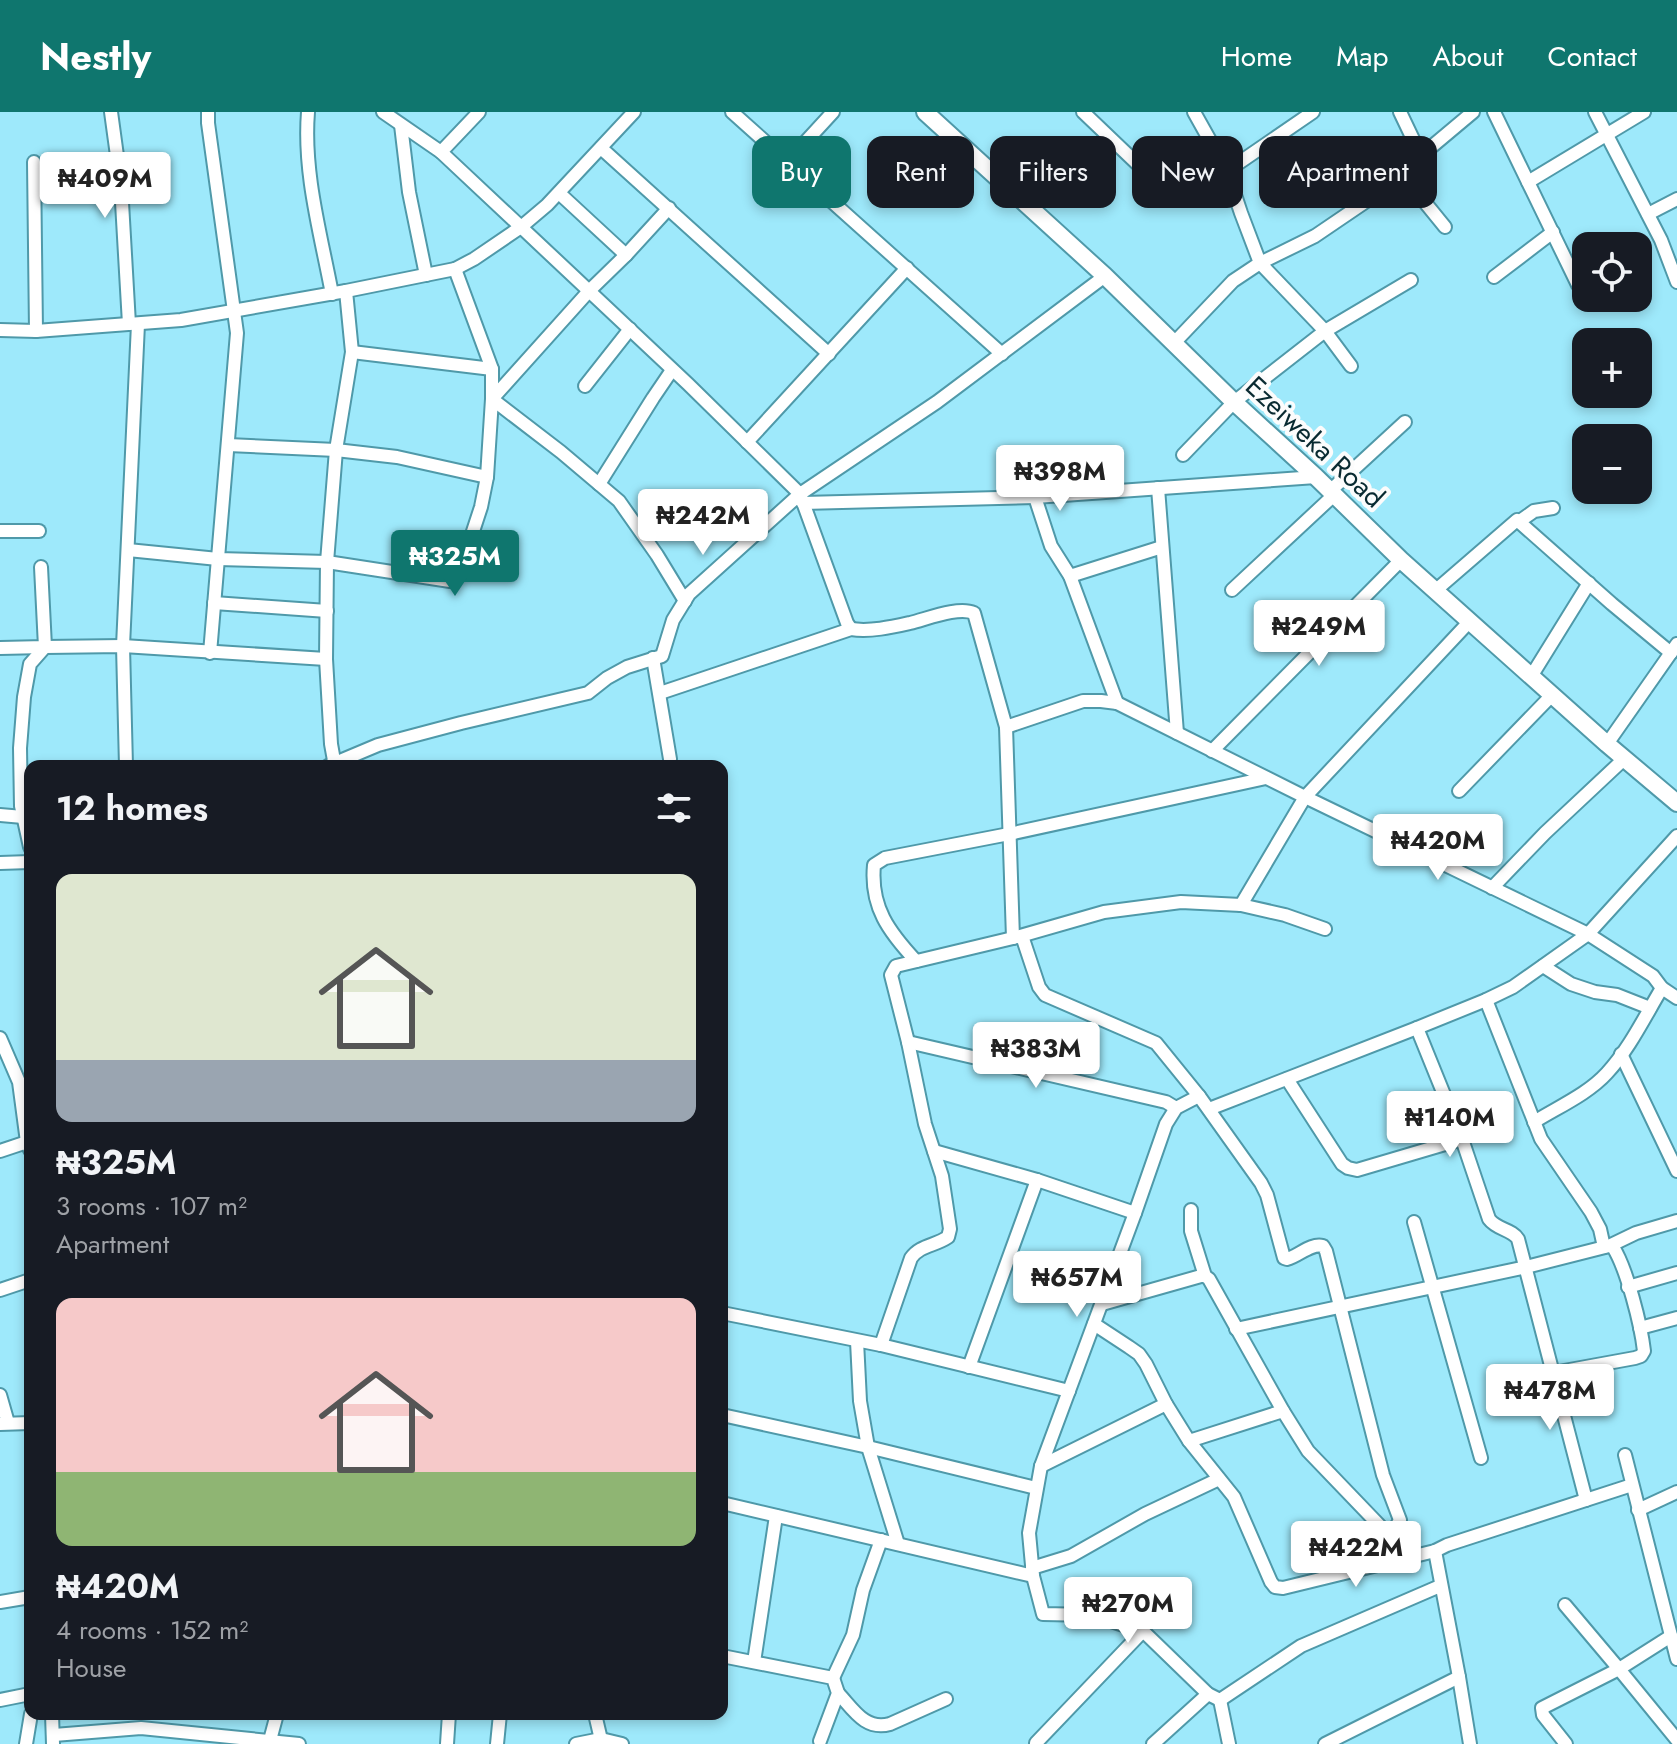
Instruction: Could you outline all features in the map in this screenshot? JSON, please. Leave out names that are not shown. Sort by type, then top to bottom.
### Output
[{"type":"main road","name":"Ezeiweka Road","points":[[925,112],[1105,276],[1401,560],[1677,803]]},
{"type":"street","points":[[111,112],[134,324],[123,646],[126,760]]},
{"type":"street","points":[[208,112],[237,333],[210,653]]},
{"type":"street","points":[[308,112],[306,131],[310,178],[332,294]]},
{"type":"street","points":[[383,112],[441,152],[630,329],[801,498],[851,629]]},
{"type":"street","points":[[441,152],[479,112]]},
{"type":"street","points":[[0,330],[36,331],[181,320],[455,269],[521,227],[559,193],[634,112]]},
{"type":"street","points":[[732,112],[759,136]]},
{"type":"street","points":[[811,136],[833,112]]},
{"type":"street","points":[[1083,112],[1132,159]]},
{"type":"street","points":[[1194,112],[1207,136]]},
{"type":"street","points":[[1243,160],[1313,112]]},
{"type":"street","points":[[1400,112],[1411,136]]},
{"type":"street","points":[[1437,142],[1473,112]]},
{"type":"street","points":[[1494,112],[1572,272]]},
{"type":"street","points":[[1595,112],[1661,240],[1677,282]]},
{"type":"street","points":[[1528,182],[1644,112]]},
{"type":"street","points":[[401,125],[409,192],[426,275]]},
{"type":"street","points":[[601,148],[829,354]]},
{"type":"street","points":[[34,162],[36,331]]},
{"type":"street","points":[[559,193],[626,255]]},
{"type":"street","points":[[1648,214],[1677,199]]},
{"type":"street","points":[[492,399],[669,208]]},
{"type":"street","points":[[840,208],[1002,354]]},
{"type":"street","points":[[1239,208],[1260,263],[1325,331],[1351,366]]},
{"type":"street","points":[[1174,343],[1233,281],[1260,263],[1315,236],[1356,208]]},
{"type":"street","points":[[1430,208],[1445,227]]},
{"type":"street","points":[[1494,277],[1553,232]]},
{"type":"street","points":[[747,442],[907,268]]},
{"type":"street","points":[[128,550],[218,559],[327,562],[450,581],[455,579],[481,507],[487,477],[492,399],[492,369],[455,269]]},
{"type":"street","points":[[344,760],[378,745],[588,693],[627,667],[662,656],[673,620],[689,594],[801,498],[937,402],[1105,276]]},
{"type":"street","points":[[1183,455],[1234,402],[1325,331],[1411,280]]},
{"type":"street","points":[[333,760],[326,659],[327,562],[336,450],[352,352],[346,291]]},
{"type":"street","points":[[585,386],[630,329]]},
{"type":"street","points":[[352,352],[492,369]]},
{"type":"street","points":[[599,484],[672,370]]},
{"type":"street","points":[[492,399],[619,501],[685,601]]},
{"type":"street","points":[[1232,590],[1405,422]]},
{"type":"street","points":[[228,445],[336,450],[397,457],[487,477]]},
{"type":"street","points":[[801,498],[1035,497],[1316,477]]},
{"type":"street","points":[[1158,488],[1177,733]]},
{"type":"street","points":[[1035,497],[1051,546],[1070,576],[1117,703]]},
{"type":"street","points":[[1436,590],[1513,521],[1520,521],[1534,511],[1553,508]]},
{"type":"street","points":[[1520,521],[1589,583],[1674,648],[1607,744]]},
{"type":"street","points":[[0,531],[39,531]]},
{"type":"street","points":[[472,536],[490,541],[510,555]]},
{"type":"street","points":[[1070,576],[1162,547]]},
{"type":"street","points":[[1212,751],[1401,560]]},
{"type":"street","points":[[24,821],[20,748],[24,697],[30,664],[45,647],[41,567]]},
{"type":"street","points":[[1532,675],[1589,583]]},
{"type":"street","points":[[214,603],[327,611]]},
{"type":"street","points":[[660,693],[851,629],[862,631],[904,624],[964,610],[974,613],[1006,727],[1009,834],[1018,937],[1039,987],[1045,995],[1156,1043],[1209,1109],[1261,1183],[1284,1258],[1292,1258],[1314,1245],[1323,1246],[1383,1475],[1400,1520],[1389,1539]]},
{"type":"street","points":[[1241,905],[1305,797],[1470,621]]},
{"type":"street","points":[[0,648],[123,646],[326,659]]},
{"type":"street","points":[[653,658],[670,759]]},
{"type":"street","points":[[1459,791],[1553,694]]},
{"type":"street","points":[[1006,727],[1083,701],[1117,703],[1588,934],[1653,976],[1662,988],[1677,998]]},
{"type":"street","points":[[1492,888],[1625,758]]},
{"type":"street","points":[[916,961],[896,940],[881,915],[872,881],[874,865],[885,858],[1266,778]]},
{"type":"street","points":[[0,815],[23,817]]},
{"type":"street","points":[[1209,1109],[1513,987],[1588,934],[1677,836]]},
{"type":"street","points":[[0,863],[24,862]]},
{"type":"street","points":[[881,1345],[911,1258],[916,1251],[948,1237],[950,1229],[942,1176],[925,1124],[891,975],[896,966],[1018,937],[1104,912],[1181,902],[1241,905],[1285,915],[1325,929]]},
{"type":"street","points":[[1543,966],[1571,984],[1617,995],[1650,1008]]},
{"type":"street","points":[[1534,1122],[1585,1091],[1606,1074],[1662,988]]},
{"type":"street","points":[[1486,1000],[1541,1139],[1591,1212],[1607,1247],[1616,1251],[1640,1328],[1644,1351],[1641,1356],[1553,1373]]},
{"type":"street","points":[[1417,1028],[1462,1139],[1489,1219],[1494,1225],[1515,1235],[1586,1500]]},
{"type":"street","points":[[908,1042],[1166,1102],[1176,1108]]},
{"type":"street","points":[[1,1044],[19,1082],[24,1113]]},
{"type":"street","points":[[1621,1054],[1677,1171]]},
{"type":"street","points":[[1287,1079],[1342,1164],[1348,1168],[1357,1170],[1462,1139]]},
{"type":"street","points":[[1199,1096],[1176,1108],[1166,1124],[1041,1466],[1029,1533],[1033,1572],[1043,1614],[1084,1614],[1143,1631],[1214,1697],[1229,1744]]},
{"type":"street","points":[[0,1151],[24,1145]]},
{"type":"street","points":[[934,1151],[1037,1180],[1135,1213]]},
{"type":"street","points":[[969,1367],[1037,1180]]},
{"type":"street","points":[[1191,1210],[1191,1231],[1205,1276],[1283,1411],[1308,1451],[1375,1520],[1404,1560]]},
{"type":"street","points":[[1236,1329],[1526,1267],[1607,1247],[1636,1233],[1677,1221]]},
{"type":"street","points":[[1414,1222],[1481,1458]]},
{"type":"street","points":[[1628,1287],[1677,1273]]},
{"type":"street","points":[[1102,1304],[1205,1276]]},
{"type":"street","points":[[0,1290],[24,1282]]},
{"type":"street","points":[[728,1314],[881,1345],[1069,1391]]},
{"type":"street","points":[[1640,1328],[1677,1318]]},
{"type":"street","points":[[1094,1324],[1139,1354],[1146,1364],[1189,1441],[1234,1497],[1275,1587],[1283,1588],[1404,1560],[1632,1485]]},
{"type":"street","points":[[857,1341],[860,1401],[868,1447],[898,1544]]},
{"type":"street","points":[[0,1395],[4,1424],[24,1423]]},
{"type":"street","points":[[1041,1466],[1166,1404]]},
{"type":"street","points":[[1189,1441],[1283,1411]]},
{"type":"street","points":[[728,1416],[1036,1488]]},
{"type":"street","points":[[1625,1455],[1677,1659]]},
{"type":"street","points":[[728,1504],[1033,1572],[1071,1556],[1145,1514],[1219,1479]]},
{"type":"street","points":[[1638,1510],[1677,1492]]},
{"type":"street","points":[[754,1662],[776,1516]]},
{"type":"street","points":[[881,1540],[863,1590],[853,1635],[833,1678],[838,1693],[864,1721],[880,1727],[946,1699]]},
{"type":"street","points":[[1435,1551],[1470,1744]]},
{"type":"street","points":[[1153,1744],[1214,1697],[1301,1646],[1440,1586]]},
{"type":"street","points":[[0,1602],[24,1598]]},
{"type":"street","points":[[1565,1605],[1677,1740]]},
{"type":"street","points":[[1036,1743],[1143,1631]]},
{"type":"street","points":[[1566,1744],[1543,1715],[1542,1708],[1619,1669],[1671,1636]]},
{"type":"street","points":[[728,1657],[833,1678]]},
{"type":"street","points":[[1325,1744],[1459,1677]]},
{"type":"street","points":[[820,1741],[838,1693]]},
{"type":"street","points":[[0,1700],[24,1695]]},
{"type":"street","points":[[26,1744],[30,1720]]},
{"type":"street","points":[[270,1742],[276,1720]]},
{"type":"street","points":[[447,1744],[449,1720]]},
{"type":"street","points":[[497,1744],[499,1720]]},
{"type":"street","points":[[596,1720],[602,1742]]},
{"type":"street","points":[[54,1739],[141,1728],[181,1738],[299,1744]]},
{"type":"street","points":[[576,1744],[622,1744]]}]
